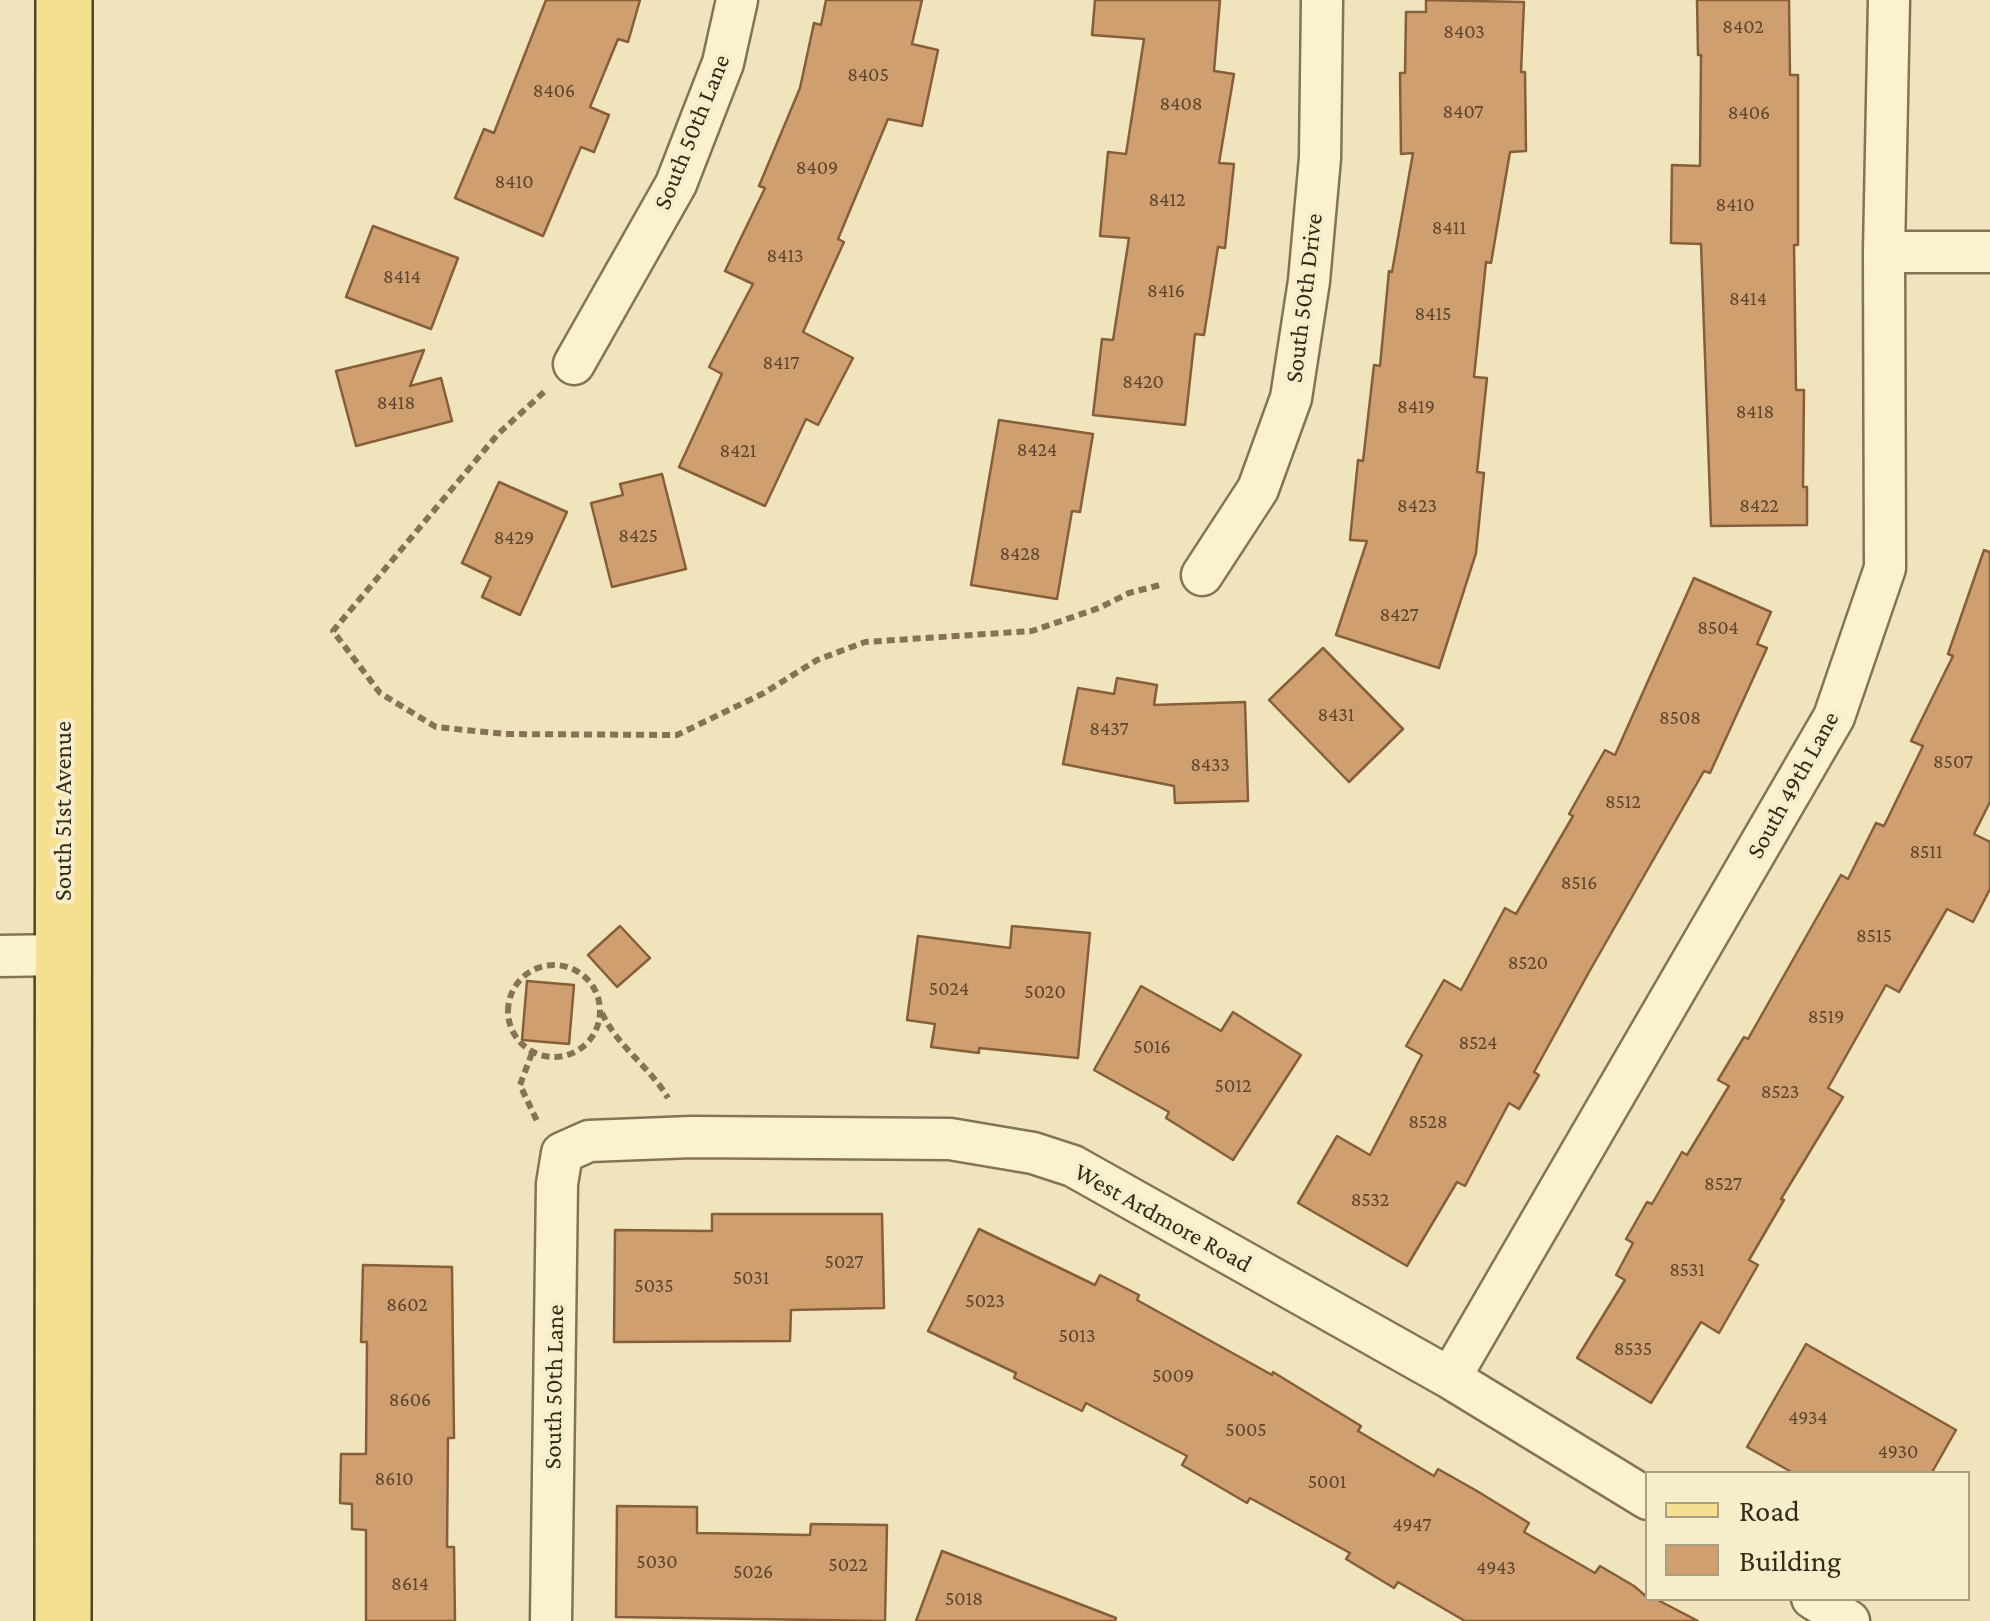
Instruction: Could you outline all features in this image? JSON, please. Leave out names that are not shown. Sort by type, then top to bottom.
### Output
[{"type":"main road","name":"South 51st Avenue","points":[[63,1621],[64,0]]},
{"type":"street","name":"South 50th Lane","points":[[574,364],[676,184],[724,64],[737,0]]},
{"type":"street","name":"South 50th Drive","points":[[1202,574],[1258,489],[1291,398],[1310,281],[1320,158],[1322,0]]},
{"type":"street","name":"South 49th Lane","points":[[1450,1378],[1834,717],[1885,568],[1884,252],[1890,0]]},
{"type":"street","points":[[1884,252],[1990,252]]},
{"type":"street","points":[[0,956],[62,955]]},
{"type":"street","name":"West Ardmore Road","points":[[562,1153],[589,1141],[692,1137],[950,1139],[992,1144],[1073,1166],[1450,1378],[1645,1496]]},
{"type":"street","name":"South 50th Lane","points":[[552,1621],[557,1184],[562,1153]]},
{"type":"street","points":[[1817,1601],[1849,1621]]},
{"type":"path","points":[[574,364],[498,434],[333,632],[380,693],[436,727],[505,734],[677,735],[764,693],[817,660],[865,642],[1032,632],[1130,593],[1202,574]]},
{"type":"path","points":[[600,1008],[598,1026],[590,1041],[578,1052],[548,1058],[532,1053],[517,1040],[507,1011],[518,981],[535,969],[560,965],[576,970],[594,987],[608,1026],[658,1082],[692,1137]]},
{"type":"path","points":[[532,1053],[520,1085],[530,1114],[562,1153]]},
{"type":"building","points":[[546,0],[640,0],[628,42],[618,39],[590,107],[609,115],[594,152],[581,147],[543,236],[455,198],[484,129],[494,133]]},
{"type":"building","points":[[826,0],[922,0],[912,44],[938,50],[922,126],[888,119],[838,239],[844,242],[803,332],[853,358],[818,425],[806,419],[765,506],[679,467],[722,374],[709,367],[753,284],[725,271],[765,188],[759,186],[800,88],[814,23],[821,25]]},
{"type":"building","points":[[1095,0],[1220,0],[1214,71],[1234,74],[1219,163],[1234,164],[1225,248],[1218,247],[1204,335],[1195,334],[1185,425],[1093,415],[1102,339],[1113,340],[1129,238],[1100,236],[1108,152],[1126,154],[1144,39],[1092,35]]},
{"type":"building","points":[[1426,0],[1524,2],[1521,72],[1525,72],[1526,151],[1510,152],[1491,263],[1486,262],[1474,377],[1487,378],[1477,472],[1484,473],[1476,553],[1439,668],[1336,635],[1367,541],[1350,540],[1358,460],[1363,461],[1374,365],[1380,366],[1389,271],[1392,272],[1413,153],[1401,154],[1400,73],[1405,73],[1406,12],[1426,12]]},
{"type":"building","points":[[1697,0],[1789,0],[1790,75],[1798,75],[1796,390],[1804,390],[1803,487],[1807,487],[1807,525],[1711,526],[1701,244],[1671,243],[1672,165],[1700,166],[1701,55]]},
{"type":"building","points":[[373,226],[458,258],[431,329],[346,297]]},
{"type":"building","points":[[424,350],[410,386],[441,378],[452,421],[356,446],[336,371]]},
{"type":"building","points":[[999,420],[1093,434],[1080,512],[1072,511],[1057,599],[971,585]]},
{"type":"building","points":[[662,474],[686,569],[612,587],[591,503],[623,495],[620,484]]},
{"type":"building","points":[[499,482],[567,512],[520,615],[482,597],[491,577],[462,563]]},
{"type":"building","points":[[1984,550],[1990,552],[1990,802],[1974,834],[1990,842],[1990,889],[1973,922],[1947,909],[1899,992],[1886,985],[1828,1088],[1843,1097],[1749,1260],[1758,1265],[1719,1333],[1701,1322],[1651,1403],[1577,1358],[1625,1280],[1616,1275],[1633,1243],[1626,1239],[1647,1202],[1652,1204],[1682,1152],[1687,1155],[1729,1086],[1718,1080],[1744,1037],[1748,1039],[1841,875],[1848,879],[1876,823],[1884,826],[1923,746],[1911,741],[1953,656],[1948,654]]},
{"type":"building","points":[[1694,578],[1771,612],[1757,644],[1767,648],[1710,773],[1704,771],[1589,972],[1534,1072],[1539,1075],[1519,1109],[1509,1103],[1465,1186],[1457,1182],[1407,1266],[1298,1203],[1337,1136],[1370,1155],[1422,1055],[1406,1046],[1444,980],[1461,990],[1505,908],[1516,914],[1573,816],[1569,814],[1605,750],[1615,755]]},
{"type":"building","points":[[1323,648],[1403,729],[1349,782],[1269,700]]},
{"type":"building","points":[[1117,678],[1157,685],[1154,705],[1245,702],[1248,801],[1175,803],[1174,786],[1063,764],[1078,688],[1114,694]]},
{"type":"building","points":[[620,926],[650,958],[617,987],[588,955]]},
{"type":"building","points":[[1012,926],[1090,933],[1078,1058],[931,1047],[935,1024],[907,1020],[918,936],[1010,948]]},
{"type":"building","points":[[527,981],[574,985],[569,1044],[522,1040]]},
{"type":"building","points":[[1141,986],[1221,1031],[1233,1012],[1301,1055],[1233,1160],[1166,1118],[1169,1112],[1094,1070]]},
{"type":"building","points":[[712,1214],[882,1214],[884,1308],[791,1310],[790,1341],[614,1342],[615,1230],[712,1231]]},
{"type":"building","points":[[979,1229],[1095,1285],[1100,1275],[1139,1295],[1137,1300],[1272,1375],[1273,1372],[1361,1426],[1358,1431],[1434,1476],[1438,1469],[1529,1523],[1524,1532],[1595,1573],[1600,1566],[1634,1586],[1645,1595],[1645,1601],[1660,1601],[1698,1621],[1465,1621],[1398,1582],[1394,1588],[1346,1559],[1350,1553],[1250,1498],[1247,1503],[1182,1465],[1187,1456],[1086,1403],[1082,1411],[1014,1378],[1016,1373],[928,1331]]},
{"type":"building","points":[[363,1265],[452,1267],[454,1438],[448,1438],[447,1547],[454,1547],[455,1621],[366,1621],[366,1530],[352,1529],[352,1504],[340,1503],[341,1454],[366,1454],[367,1342],[361,1342]]},
{"type":"building","points":[[1806,1344],[1956,1430],[1933,1471],[1790,1471],[1747,1447]]},
{"type":"building","points":[[617,1506],[697,1507],[697,1533],[810,1535],[811,1524],[887,1525],[885,1621],[616,1617]]},
{"type":"building","points":[[942,1551],[1116,1618],[1115,1621],[916,1621]]}]
